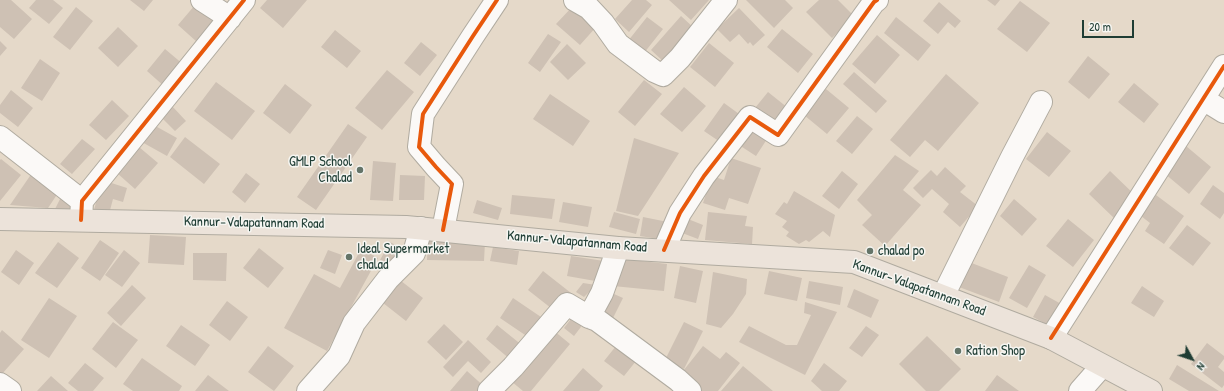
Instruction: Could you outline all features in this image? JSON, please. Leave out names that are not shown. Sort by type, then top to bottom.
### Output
[{"type":"main road","name":"Kannur-Valapatannam Road","points":[[0,219],[82,210],[309,224],[421,228],[618,248],[854,262],[1051,338],[1151,391]]},
{"type":"street","points":[[202,0],[230,18]]},
{"type":"street","points":[[0,137],[82,210],[244,0]]},
{"type":"street","points":[[442,230],[452,184],[419,146],[423,114],[497,0]]},
{"type":"street","points":[[575,0],[589,8],[603,23],[618,44],[654,71],[662,75],[680,58],[726,0]]},
{"type":"street","points":[[664,250],[680,213],[704,176],[750,117],[778,135],[874,1]]},
{"type":"street","points":[[1051,338],[1224,66]]},
{"type":"street","points":[[1203,99],[1224,112]]},
{"type":"street","points":[[943,296],[1041,102]]},
{"type":"street","points":[[308,391],[339,356],[354,323],[388,279],[414,253],[421,228]]},
{"type":"street","points":[[589,317],[602,293],[618,248]]},
{"type":"street","points":[[489,391],[513,367],[567,304],[597,320],[678,380],[690,391]]},
{"type":"street","points":[[1080,391],[1102,366]]},
{"type":"street","points":[[0,384],[10,391]]},
{"type":"building","points":[[0,0],[11,0],[32,19],[14,39],[0,27]]},
{"type":"building","points":[[36,0],[53,0],[63,8],[49,24],[29,8]]},
{"type":"building","points":[[130,0],[153,0],[144,11]]},
{"type":"building","points":[[267,0],[307,0],[283,28],[260,8]]},
{"type":"building","points":[[632,0],[646,0],[652,5],[629,32],[615,19]]},
{"type":"building","points":[[669,0],[709,0],[691,20]]},
{"type":"building","points":[[746,0],[785,0],[793,8],[774,28]]},
{"type":"building","points":[[819,0],[838,0],[854,16],[832,38],[806,12]]},
{"type":"building","points":[[987,0],[1000,0],[995,6]]},
{"type":"building","points":[[1020,1],[1050,23],[1027,52],[997,29]]},
{"type":"building","points":[[939,2],[961,21],[955,28],[948,22],[938,34],[923,21]]},
{"type":"building","points":[[195,5],[215,22],[197,42],[178,25]]},
{"type":"building","points":[[574,5],[597,26],[580,45],[556,24]]},
{"type":"building","points":[[76,7],[93,21],[70,50],[53,37]]},
{"type":"building","points":[[739,8],[765,35],[753,46],[750,42],[748,44],[739,34],[730,42],[717,29]]},
{"type":"building","points":[[681,16],[694,28],[664,62],[651,50]]},
{"type":"building","points":[[647,17],[663,29],[644,53],[628,41]]},
{"type":"building","points":[[896,17],[931,45],[918,61],[884,33]]},
{"type":"building","points":[[118,27],[138,46],[118,67],[98,48]]},
{"type":"building","points":[[782,29],[813,54],[798,73],[767,47]]},
{"type":"building","points":[[335,30],[361,51],[347,68],[321,47]]},
{"type":"building","points":[[548,34],[561,42],[540,72],[528,63]]},
{"type":"building","points":[[877,35],[900,55],[875,84],[852,64]]},
{"type":"building","points":[[0,41],[7,48],[0,56]]},
{"type":"building","points":[[421,42],[437,55],[420,76],[404,63]]},
{"type":"building","points":[[709,43],[734,63],[715,87],[690,67]]},
{"type":"building","points":[[567,44],[586,63],[568,80],[550,62]]},
{"type":"building","points":[[165,49],[184,65],[165,87],[147,71]]},
{"type":"building","points":[[1088,56],[1110,74],[1089,99],[1068,82]]},
{"type":"building","points":[[40,59],[60,73],[42,101],[21,88]]},
{"type":"building","points":[[387,70],[414,92],[382,130],[355,108]]},
{"type":"building","points":[[854,72],[887,101],[876,113],[843,84]]},
{"type":"building","points":[[946,74],[979,103],[938,151],[925,140],[910,157],[890,140]]},
{"type":"building","points":[[644,80],[662,94],[635,126],[618,112]]},
{"type":"building","points":[[216,82],[255,111],[232,140],[194,111]]},
{"type":"building","points":[[1134,83],[1159,104],[1144,123],[1118,102]]},
{"type":"building","points":[[285,84],[312,105],[290,134],[263,113]]},
{"type":"building","points":[[684,87],[706,106],[682,132],[660,114]]},
{"type":"building","points":[[826,89],[849,108],[827,134],[804,115]]},
{"type":"building","points":[[11,90],[33,108],[18,127],[0,113],[0,105]]},
{"type":"building","points":[[768,92],[788,108],[776,124],[755,108]]},
{"type":"building","points":[[550,94],[590,121],[573,146],[533,119]]},
{"type":"building","points":[[112,100],[129,116],[106,140],[89,125]]},
{"type":"building","points":[[724,103],[746,119],[726,146],[704,131]]},
{"type":"building","points":[[172,106],[186,121],[175,131],[161,117]]},
{"type":"building","points":[[857,116],[873,129],[852,154],[836,141]]},
{"type":"building","points":[[150,123],[177,138],[167,156],[140,141]]},
{"type":"building","points":[[348,124],[367,137],[316,210],[297,197]]},
{"type":"building","points":[[752,125],[769,136],[756,156],[739,145]]},
{"type":"building","points":[[1047,132],[1071,151],[1049,177],[1026,159]]},
{"type":"building","points":[[185,137],[220,164],[204,184],[170,157]]},
{"type":"building","points":[[634,138],[679,153],[638,216],[616,211]]},
{"type":"building","points":[[82,139],[95,149],[72,174],[60,164]]},
{"type":"building","points":[[1186,146],[1211,167],[1189,194],[1164,173]]},
{"type":"building","points":[[139,147],[158,163],[135,189],[117,173]]},
{"type":"building","points":[[895,155],[919,171],[903,190],[921,205],[885,246],[862,225],[872,215],[857,200]]},
{"type":"building","points":[[731,158],[761,168],[748,204],[729,198],[725,210],[703,203],[712,176],[724,180]]},
{"type":"building","points":[[1,159],[21,175],[0,201],[0,160]]},
{"type":"building","points":[[373,161],[396,163],[393,201],[370,200]]},
{"type":"building","points":[[945,167],[966,186],[960,192],[978,206],[960,227],[943,212],[949,204],[932,189],[923,198],[913,188],[931,170],[937,176]]},
{"type":"building","points":[[842,171],[858,184],[839,209],[822,196]]},
{"type":"building","points":[[1110,171],[1137,197],[1115,219],[1089,194]]},
{"type":"building","points":[[32,173],[58,193],[48,208],[10,205]]},
{"type":"building","points":[[246,173],[260,184],[245,203],[232,192]]},
{"type":"building","points":[[400,175],[425,176],[424,200],[399,200]]},
{"type":"building","points":[[102,180],[127,188],[123,202],[113,199],[109,214],[94,210]]},
{"type":"building","points":[[1213,185],[1224,193],[1224,213],[1220,219],[1200,204]]},
{"type":"building","points":[[794,191],[835,215],[830,237],[823,231],[809,242],[806,240],[799,244],[786,236],[789,232],[782,227],[787,221],[775,214],[784,202],[787,204]]},
{"type":"building","points":[[512,195],[555,199],[552,219],[510,214]]},
{"type":"building","points":[[1156,195],[1184,216],[1164,244],[1145,231],[1150,223],[1141,216]]},
{"type":"building","points":[[61,197],[73,204],[67,215],[55,209]]},
{"type":"building","points":[[1014,199],[1037,219],[1022,236],[1000,216]]},
{"type":"building","points":[[477,200],[502,208],[498,220],[473,213]]},
{"type":"building","points":[[563,202],[592,207],[588,227],[559,222]]},
{"type":"building","points":[[614,212],[640,219],[636,234],[609,227]]},
{"type":"building","points":[[708,212],[747,216],[745,226],[753,227],[752,244],[705,240]]},
{"type":"building","points":[[643,217],[668,222],[665,240],[640,236]]},
{"type":"building","points":[[683,217],[703,225],[698,239],[677,231]]},
{"type":"building","points":[[1068,219],[1094,240],[1073,267],[1046,246]]},
{"type":"building","points":[[1187,225],[1211,243],[1193,266],[1169,248]]},
{"type":"building","points":[[150,235],[186,237],[184,265],[148,263]]},
{"type":"building","points":[[100,240],[119,253],[100,281],[81,268]]},
{"type":"building","points":[[428,240],[485,242],[484,261],[427,260]]},
{"type":"building","points":[[58,242],[79,258],[57,288],[35,273]]},
{"type":"building","points":[[390,242],[405,250],[395,268],[380,260]]},
{"type":"building","points":[[493,247],[519,251],[517,265],[490,261]]},
{"type":"building","points":[[259,248],[284,268],[268,288],[243,268]]},
{"type":"building","points":[[361,249],[378,258],[327,351],[284,328],[314,274],[340,288]]},
{"type":"building","points":[[16,250],[34,263],[19,285],[1,272]]},
{"type":"building","points":[[124,250],[140,263],[122,287],[105,275]]},
{"type":"building","points":[[328,250],[342,255],[335,274],[320,268]]},
{"type":"building","points":[[193,253],[227,253],[226,281],[193,280]]},
{"type":"building","points":[[571,256],[604,261],[601,282],[567,276]]},
{"type":"building","points":[[616,258],[667,264],[664,291],[613,286]]},
{"type":"building","points":[[969,262],[1008,277],[999,302],[959,287]]},
{"type":"building","points":[[1029,265],[1046,275],[1027,308],[1009,298]]},
{"type":"building","points":[[680,266],[703,271],[696,303],[674,298]]},
{"type":"building","points":[[543,271],[571,293],[556,312],[528,290]]},
{"type":"building","points":[[769,271],[802,278],[797,301],[764,294]]},
{"type":"building","points":[[713,272],[747,279],[746,294],[733,314],[721,328],[706,324]]},
{"type":"building","points":[[396,277],[423,298],[406,321],[378,299]]},
{"type":"building","points":[[809,281],[843,287],[840,305],[806,298]]},
{"type":"building","points":[[583,283],[596,285],[584,297],[576,292]]},
{"type":"building","points":[[132,285],[146,298],[121,326],[107,313]]},
{"type":"building","points":[[1142,286],[1164,301],[1154,317],[1131,303]]},
{"type":"building","points":[[854,289],[879,300],[871,318],[847,307]]},
{"type":"building","points":[[614,294],[623,298],[613,318],[604,314]]},
{"type":"building","points":[[1045,295],[1063,305],[1052,327],[1033,317]]},
{"type":"building","points":[[49,298],[77,316],[49,358],[21,340]]},
{"type":"building","points":[[513,298],[541,317],[528,337],[500,318]]},
{"type":"building","points":[[227,301],[248,317],[230,341],[209,325]]},
{"type":"building","points":[[805,302],[837,312],[805,375],[739,342],[749,326],[786,345],[797,345],[811,315],[804,313]]},
{"type":"building","points":[[577,311],[587,319],[574,336],[564,328]]},
{"type":"building","points":[[113,322],[138,340],[116,368],[92,349]]},
{"type":"building","points":[[684,322],[703,331],[684,369],[665,360]]},
{"type":"building","points":[[444,324],[463,342],[446,360],[427,342]]},
{"type":"building","points":[[181,325],[210,345],[195,366],[166,346]]},
{"type":"building","points":[[497,325],[523,346],[511,360],[486,339]]},
{"type":"building","points":[[866,326],[879,335],[862,357],[849,348]]},
{"type":"building","points":[[2,330],[24,349],[2,374],[0,372],[0,333]]},
{"type":"building","points":[[553,330],[570,344],[531,391],[523,391],[511,381]]},
{"type":"building","points":[[927,336],[961,369],[939,391],[926,391],[899,364]]},
{"type":"building","points":[[468,340],[491,362],[481,373],[468,361],[453,377],[443,367]]},
{"type":"building","points":[[1207,343],[1224,356],[1224,359],[1218,367],[1224,372],[1224,385],[1222,388],[1191,364]]},
{"type":"building","points":[[268,346],[294,366],[274,391],[248,372]]},
{"type":"building","points":[[616,346],[636,361],[624,376],[604,361]]},
{"type":"building","points":[[703,346],[720,359],[726,352],[740,363],[718,391],[697,391],[679,376]]},
{"type":"building","points":[[142,358],[182,386],[179,391],[133,391],[123,384]]},
{"type":"building","points":[[85,363],[104,378],[93,391],[78,391],[68,383]]},
{"type":"building","points":[[824,363],[847,381],[839,391],[822,391],[811,381]]},
{"type":"building","points":[[1177,365],[1219,391],[1189,391],[1169,379]]},
{"type":"building","points":[[743,366],[773,391],[721,391]]},
{"type":"building","points":[[583,368],[603,386],[599,391],[563,391]]},
{"type":"building","points":[[467,371],[487,389],[485,391],[450,391]]},
{"type":"building","points":[[208,375],[229,391],[195,391]]},
{"type":"building","points":[[997,375],[1019,391],[985,391]]},
{"type":"building","points":[[51,376],[68,391],[37,391]]},
{"type":"cycle path","points":[[81,220],[82,201],[244,0]]},
{"type":"cycle path","points":[[443,230],[452,184],[419,147],[423,114],[497,0]]},
{"type":"cycle path","points":[[664,250],[680,213],[704,176],[750,117],[778,135],[874,2],[877,0]]},
{"type":"cycle path","points":[[1051,338],[1224,66]]},
{"type":"place","name":"GMLP School Chalad","points":[[360,170]]},
{"type":"place","name":"chalad po","points":[[870,251]]},
{"type":"place","name":"Ideal Supermarket chalad","points":[[349,257]]},
{"type":"place","name":"Ration Shop","points":[[958,351]]}]
